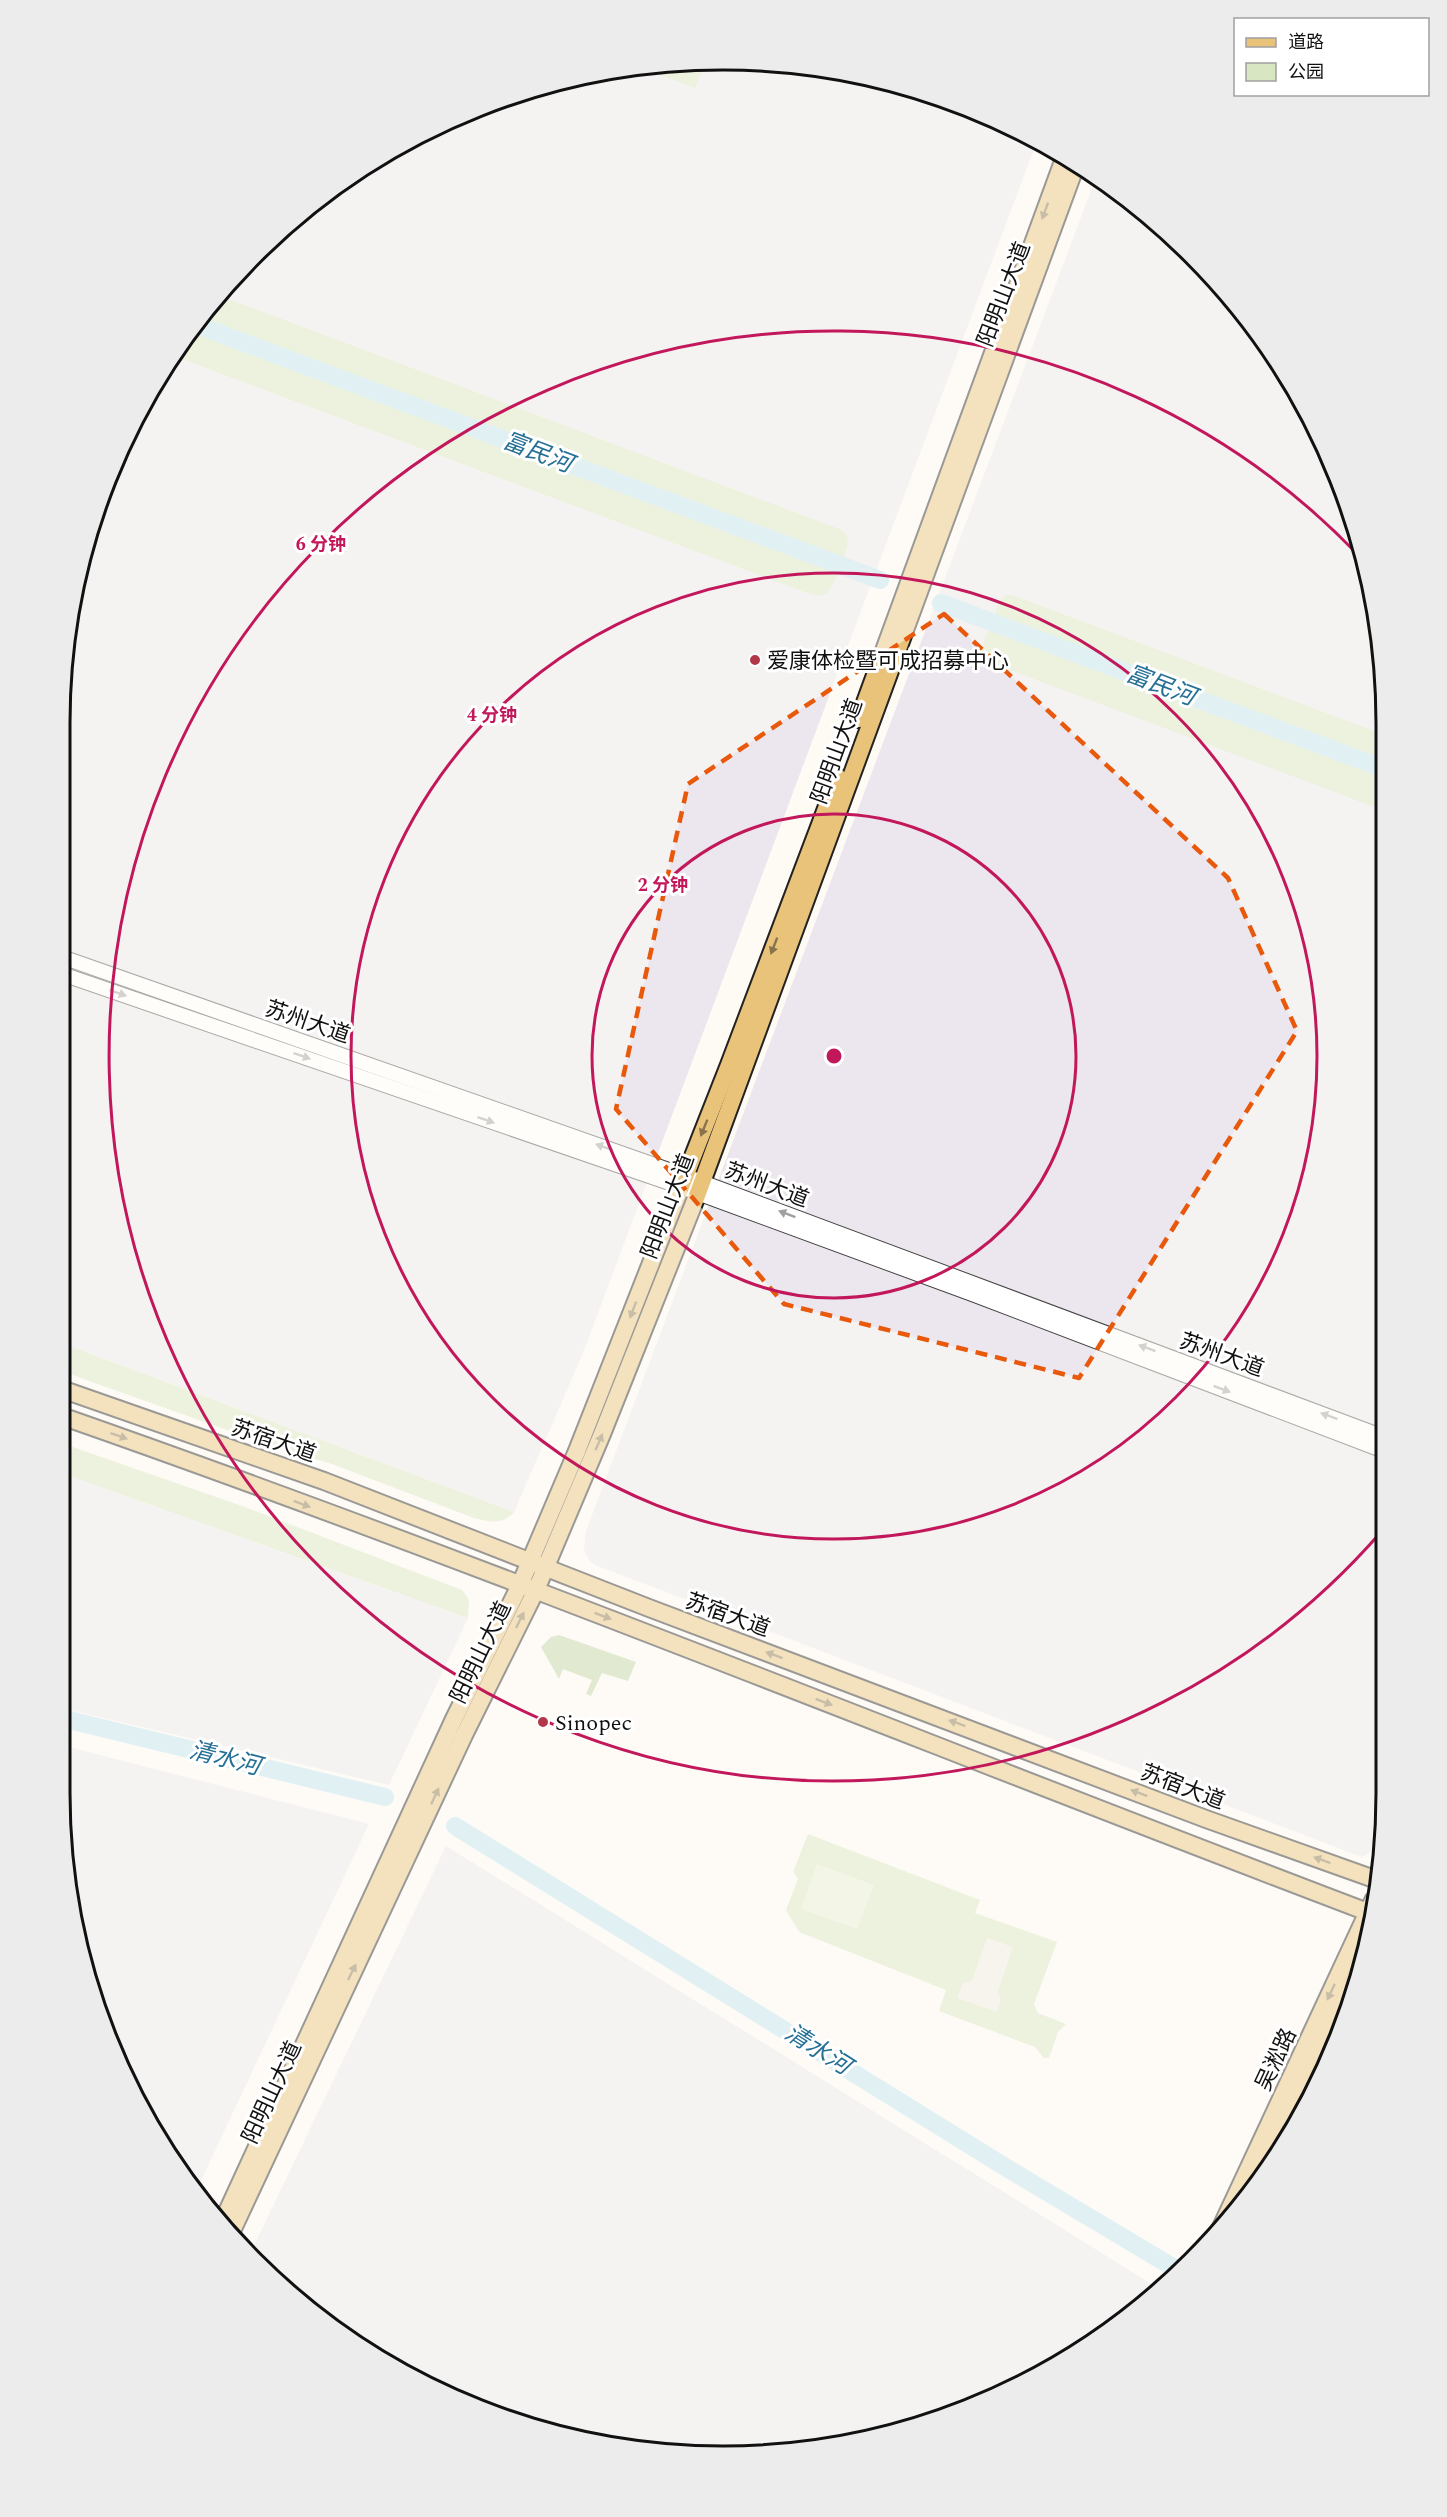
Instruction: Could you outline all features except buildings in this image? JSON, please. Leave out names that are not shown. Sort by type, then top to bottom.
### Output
[{"type":"main road","name":"阳明山大道","points":[[234,2226],[464,1735],[536,1590],[602,1434],[1062,165]]},
{"type":"main road","name":"阳明山大道","points":[[226,2215],[454,1719],[520,1585],[692,1184],[1073,173]]},
{"type":"main road","name":"苏宿大道","points":[[70,1391],[324,1481],[1206,1819],[1371,1878]]},
{"type":"main road","name":"苏宿大道","points":[[70,1419],[232,1476],[536,1590],[1366,1908]]},
{"type":"main road","name":"吴淞路","points":[[1233,2201],[1364,1923]]},
{"type":"main road","name":"吴淞路","points":[[1276,2140],[1340,2008]]},
{"type":"street","name":"苏州大道","points":[[70,960],[1376,1434]]},
{"type":"street","name":"苏州大道","points":[[70,977],[692,1184],[972,1294],[1376,1448]]},
{"type":"highlighted area","points":[[944,614],[1228,878],[1297,1031],[1079,1378],[784,1304],[616,1109],[688,784]]},
{"type":"shaded area","points":[[724,70],[766,72],[809,76],[893,93],[973,120],[1034,149],[583,1353],[514,1512],[70,1346],[70,724],[76,638],[93,554],[120,474],[138,435],[158,397],[205,326],[262,262],[293,233],[326,205],[397,158],[474,120],[514,105],[596,83],[638,76]]},
{"type":"shaded area","points":[[1093,186],[1121,205],[1185,262],[1242,326],[1266,361],[1289,397],[1327,474],[1342,514],[1364,596],[1371,638],[1376,724],[1376,1794],[1374,1850],[1362,1857],[595,1565],[589,1560],[584,1550],[586,1531]]},
{"type":"shaded area","points":[[70,1476],[468,1618],[389,1785],[70,1710]]},
{"type":"shaded area","points":[[70,1747],[369,1824],[200,2183],[158,2120],[138,2082],[120,2043],[93,1963],[76,1879],[70,1794]]},
{"type":"shaded area","points":[[446,1846],[1153,2285],[1121,2312],[1050,2359],[973,2397],[933,2412],[851,2434],[809,2441],[766,2445],[681,2445],[638,2441],[554,2424],[474,2397],[435,2379],[397,2359],[326,2312],[254,2246]]},
{"type":"shaded area","points":[[987,1938],[1013,1947],[998,1991],[1001,2000],[997,2012],[957,1998],[963,1983],[972,1980]]},
{"type":"green space","points":[[702,71],[695,88],[658,74]]},
{"type":"green space","points":[[228,299],[842,530],[848,542],[834,583],[824,595],[810,594],[182,359],[205,326]]},
{"type":"green space","points":[[1005,595],[1012,595],[1376,732],[1376,808],[981,659],[983,644],[1000,600]]},
{"type":"green space","points":[[70,1346],[514,1512],[500,1521],[474,1518],[329,1463],[274,1447],[70,1374]]},
{"type":"green space","points":[[70,1446],[242,1506],[462,1590],[469,1600],[468,1618],[70,1476]]},
{"type":"green space","points":[[559,1635],[636,1662],[628,1681],[602,1673],[591,1696],[586,1694],[592,1680],[563,1669],[559,1679],[541,1647],[551,1637]]},
{"type":"green space","points":[[808,1834],[980,1900],[975,1913],[1057,1942],[1034,2004],[1038,2013],[1066,2024],[1058,2032],[1049,2058],[1044,2058],[1035,2047],[939,2011],[946,1990],[799,1932],[786,1910],[798,1879],[793,1872]]},
{"type":"green space","points":[[817,1864],[874,1885],[857,1929],[801,1909]]},
{"type":"waterway","name":"富民河","points":[[204,328],[880,580]]},
{"type":"waterway","name":"富民河","points":[[941,603],[1376,766]]},
{"type":"waterway","name":"清水河","points":[[70,1720],[385,1797]]},
{"type":"waterway","name":"清水河","points":[[455,1826],[1010,2170],[1172,2267]]},
{"type":"place","name":"爱康体检暨可成招募中心","points":[[755,660]]},
{"type":"place","name":"Sinopec","points":[[543,1722]]}]
